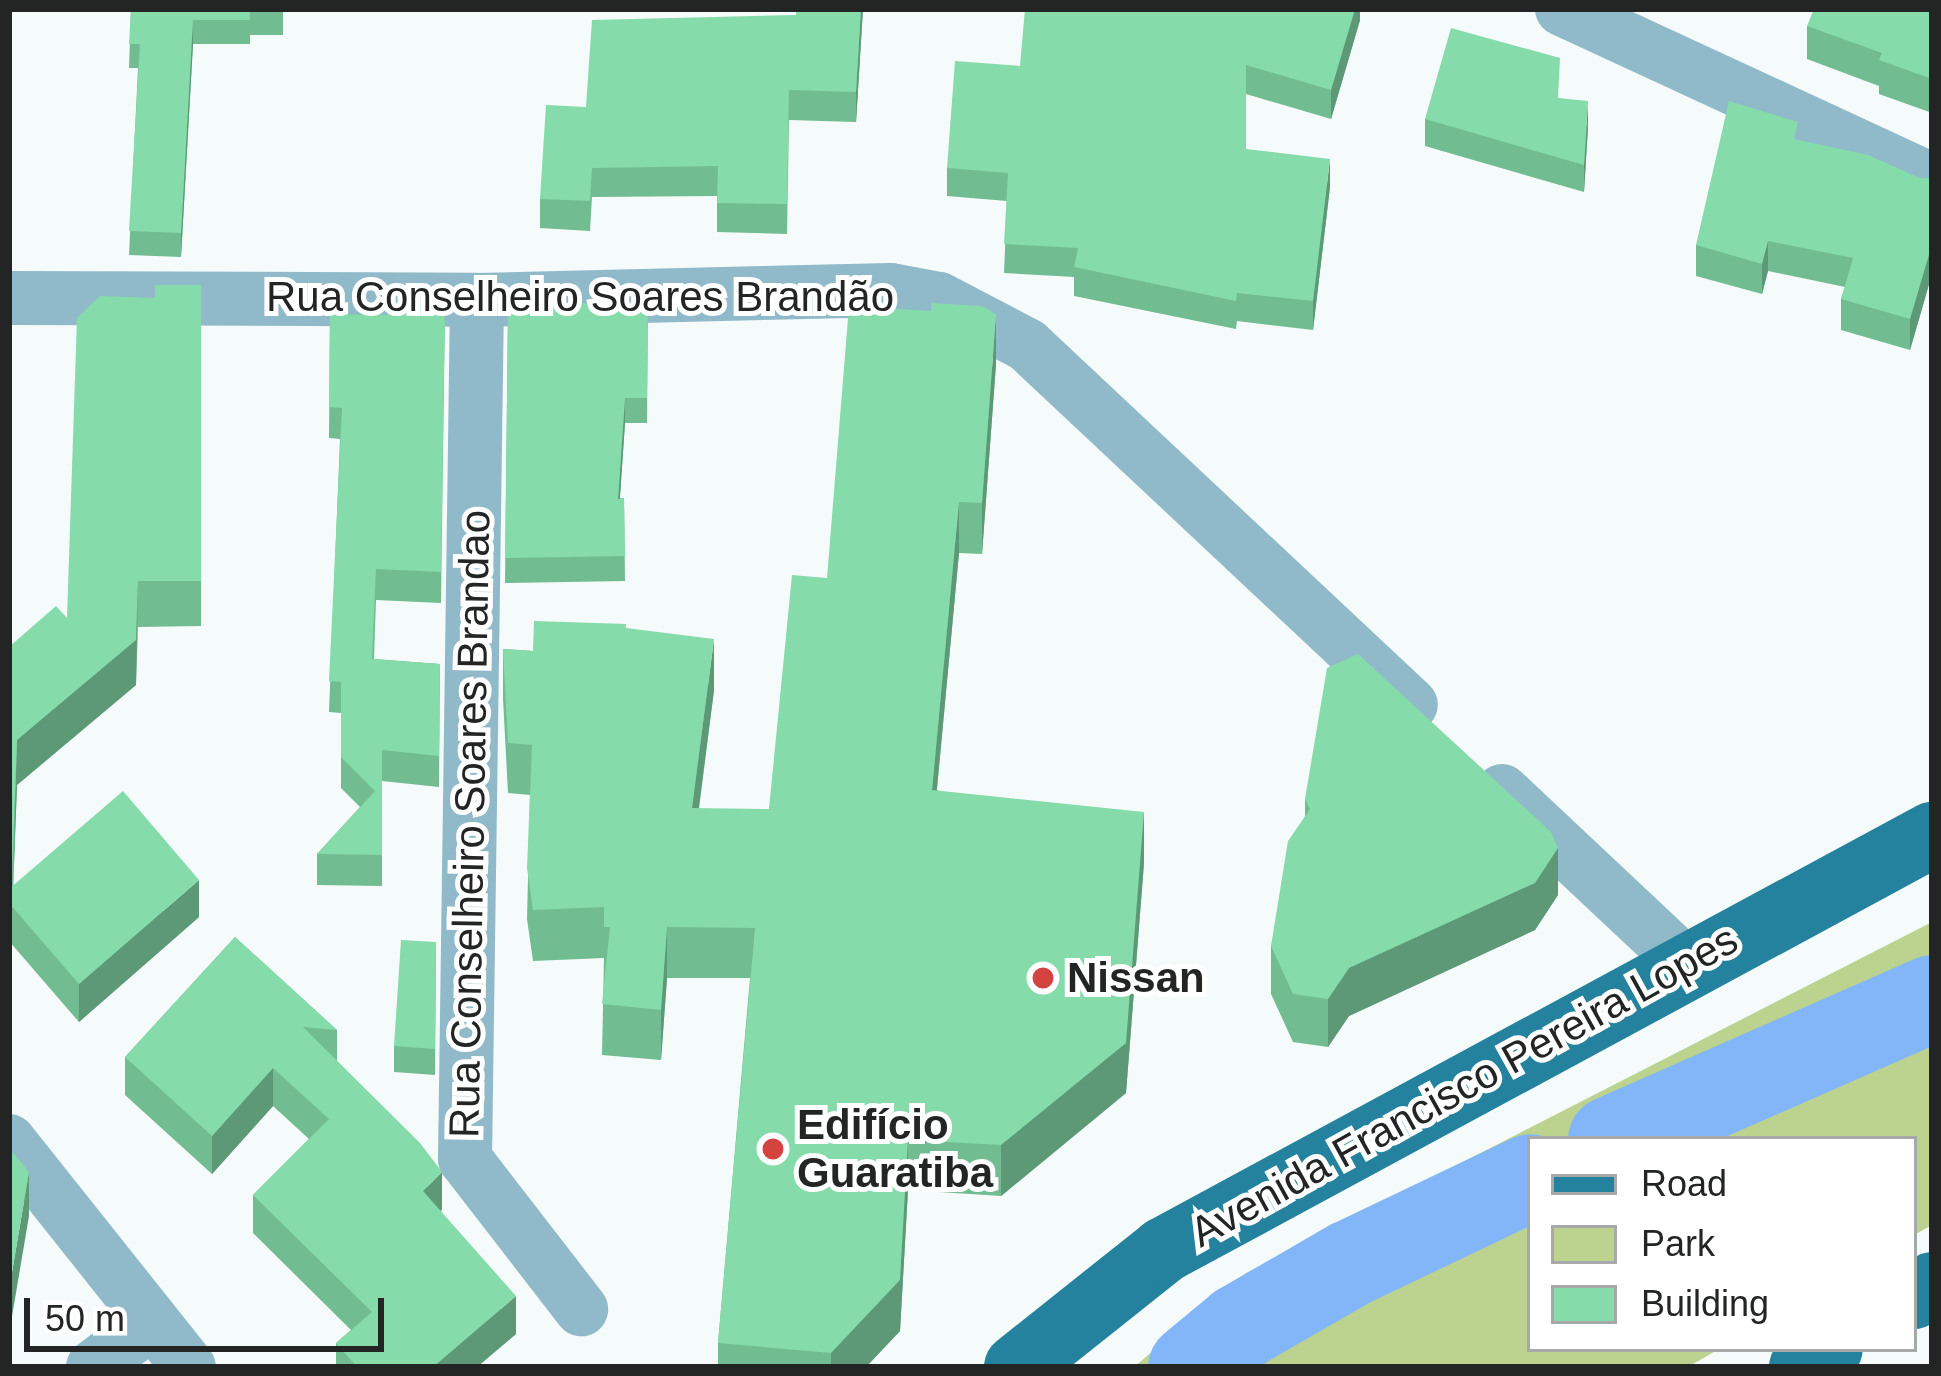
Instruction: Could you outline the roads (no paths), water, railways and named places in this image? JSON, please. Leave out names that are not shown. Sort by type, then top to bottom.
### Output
[{"type":"main road","name":"Avenida Francisco Pereira Lopes","points":[[1017,1367],[1164,1250],[1686,964],[1932,836]]},
{"type":"street","points":[[1562,9],[1932,180]]},
{"type":"street","name":"Rua Conselheiro Soares Brandão","points":[[9,298],[477,300],[891,290],[939,299],[1027,344],[1686,964]]},
{"type":"street","name":"Rua Conselheiro Soares Brandao","points":[[477,300],[465,1159],[581,1309]]},
{"type":"street","points":[[9,1142],[189,1367]]},
{"type":"street","points":[[93,1367],[150,1324]]},
{"type":"waterway","points":[[1618,1136],[1932,998]]},
{"type":"waterway","points":[[1191,1367],[1239,1327],[1350,1263],[1527,1178]]},
{"type":"place","name":"Nissan","points":[[1043,978]]},
{"type":"place","name":"Edifício Guaratiba","points":[[773,1149]]}]
